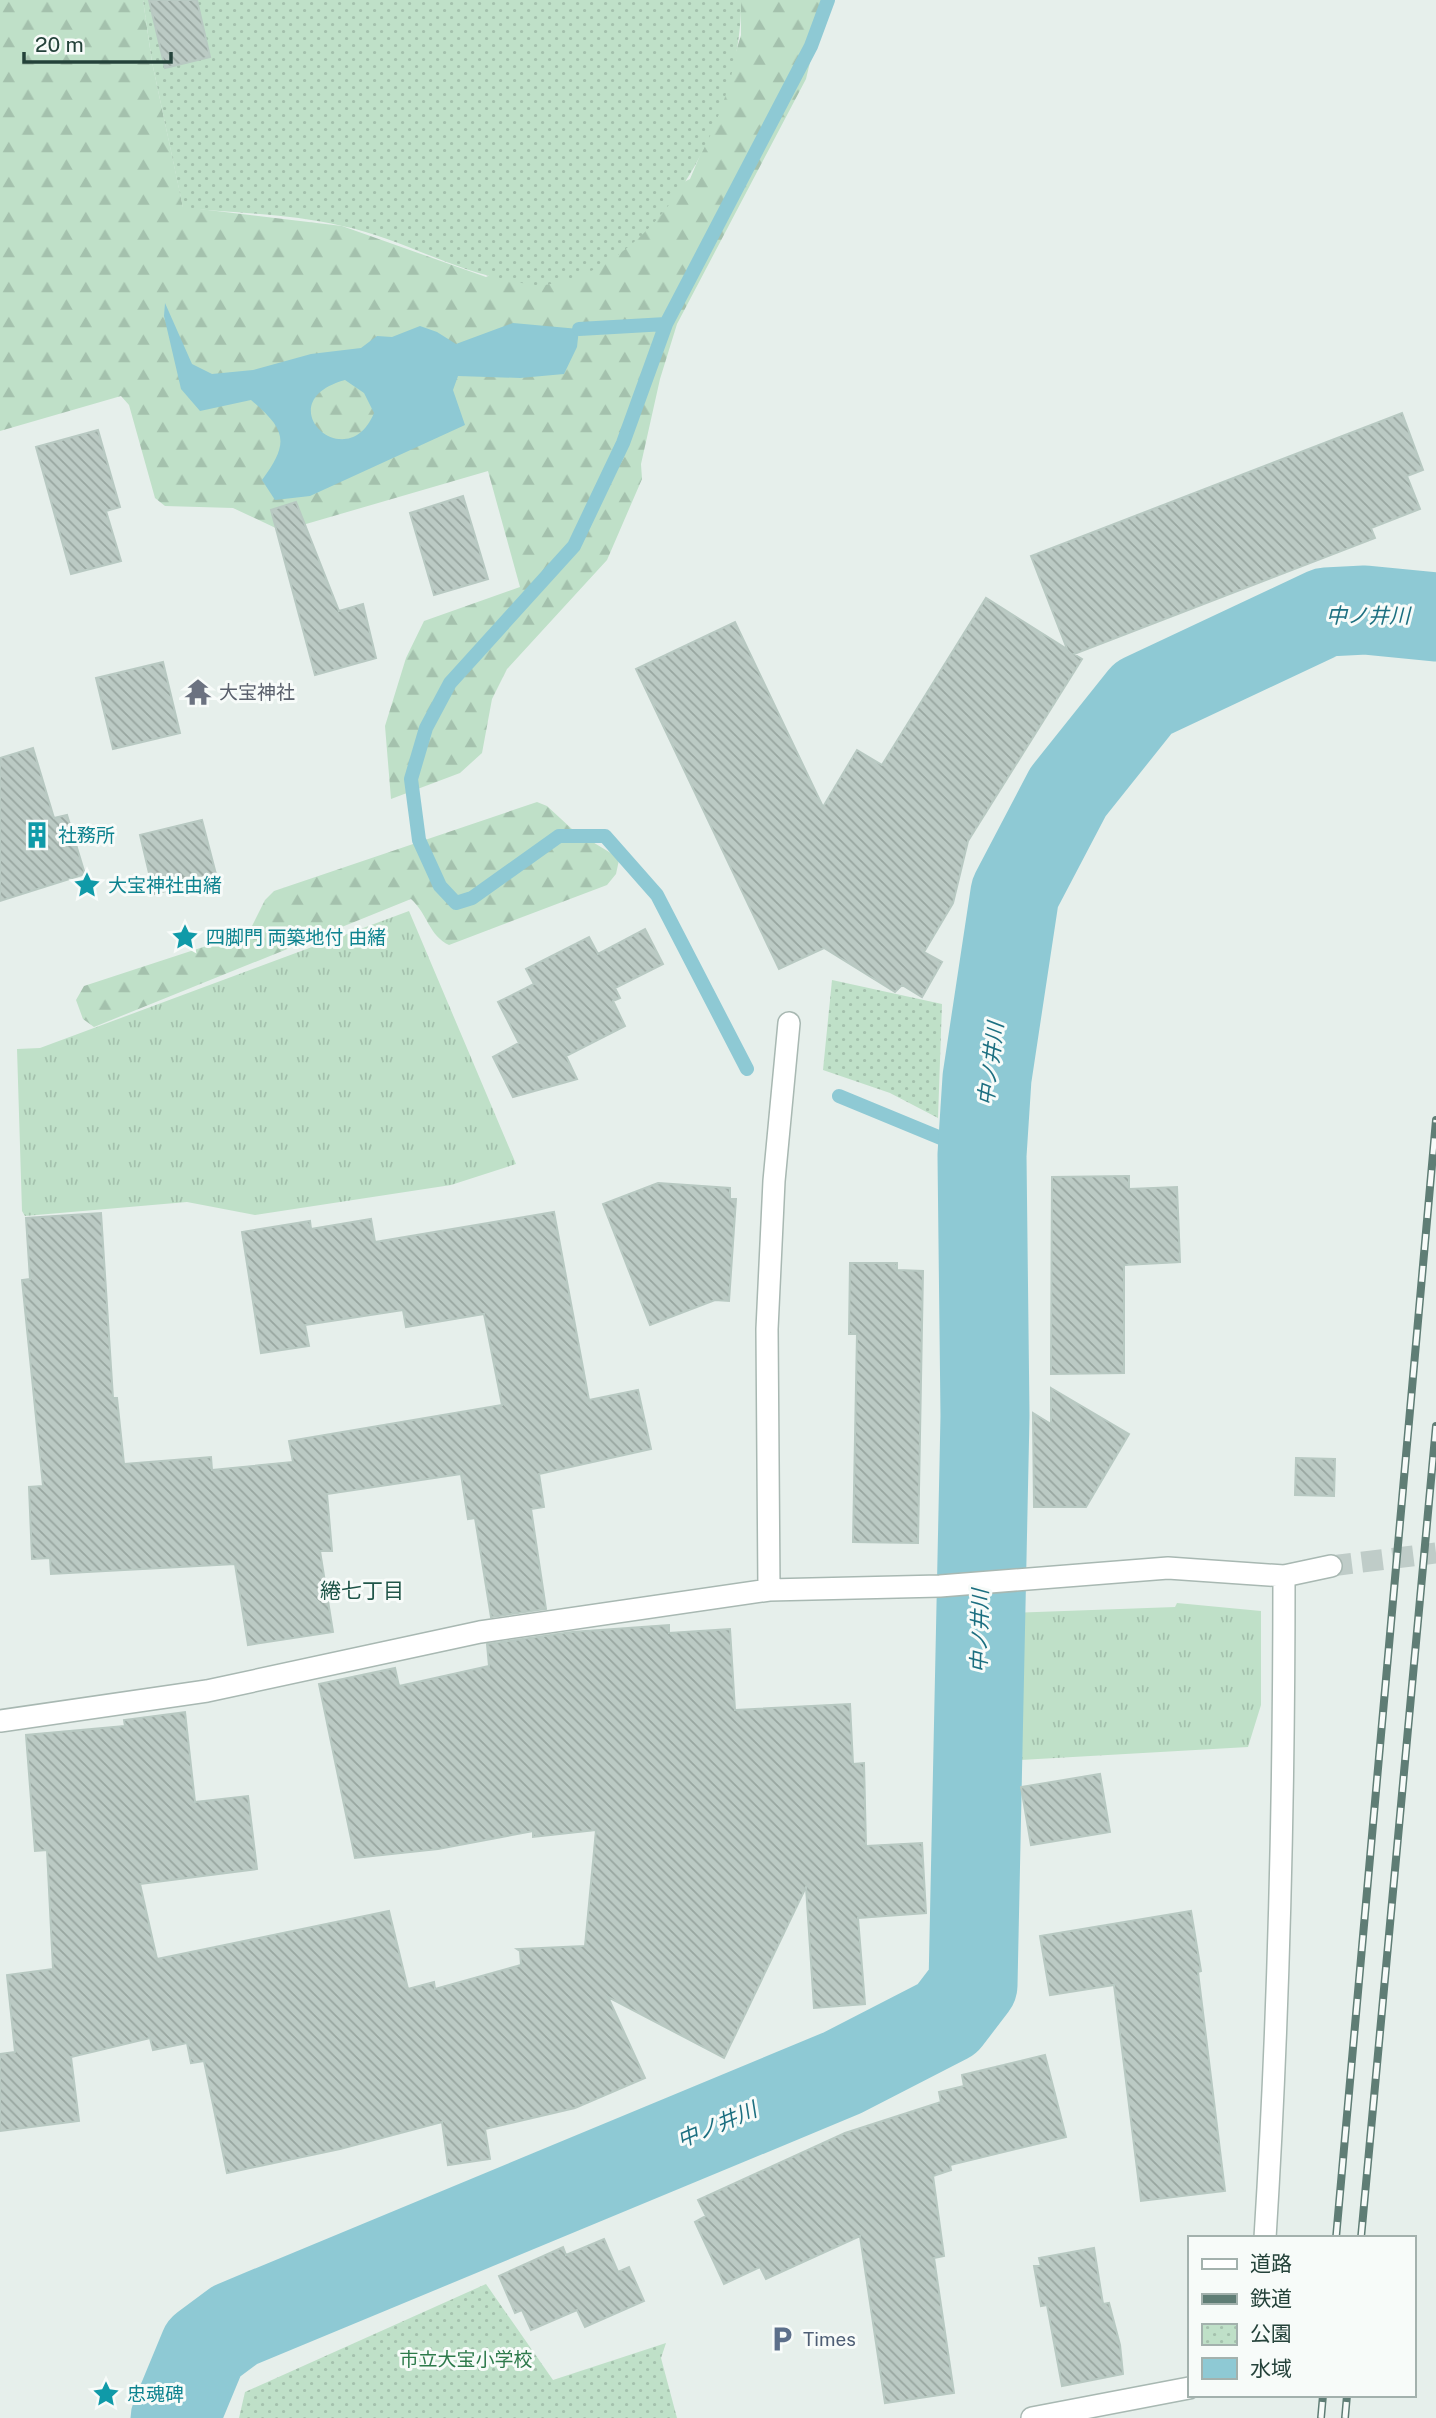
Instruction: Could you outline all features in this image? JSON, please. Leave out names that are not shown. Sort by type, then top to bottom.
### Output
[{"type":"street","points":[[769,1590],[767,1329],[774,1181],[789,1023]]},
{"type":"street","points":[[0,1721],[207,1690],[480,1632],[769,1590],[940,1586],[1168,1568],[1284,1576],[1331,1566]]},
{"type":"street","points":[[1265,2236],[1276,2066],[1283,1832],[1284,1576]]},
{"type":"street","points":[[1032,2418],[1188,2388]]},
{"type":"green space","points":[[0,0],[143,0],[152,62],[183,207],[342,226],[486,277],[690,179],[717,115],[741,35],[741,0],[825,0],[806,79],[677,324],[660,379],[641,464],[642,479],[607,560],[507,669],[492,699],[482,753],[460,773],[391,799],[385,726],[406,658],[424,621],[520,587],[488,471],[282,531],[233,508],[165,506],[155,498],[129,405],[121,396],[0,431]]},
{"type":"green space","points":[[143,0],[741,0],[738,43],[728,88],[711,133],[688,177],[660,216],[626,249],[588,273],[538,286],[492,277],[385,238],[342,226],[283,216],[183,208],[152,62]]},
{"type":"green space","points":[[537,802],[547,806],[573,830],[619,860],[616,874],[607,885],[449,945],[432,930],[411,899],[94,1027],[83,1019],[76,1000],[84,986],[249,932],[265,900],[274,891]]},
{"type":"green space","points":[[409,911],[516,1164],[451,1185],[255,1215],[187,1202],[25,1216],[22,1211],[17,1049],[40,1048]]},
{"type":"green space","points":[[832,980],[942,1004],[938,1118],[890,1093],[823,1070]]},
{"type":"green space","points":[[1177,1603],[1261,1611],[1261,1705],[1248,1747],[1005,1761],[1009,1613],[1175,1607]]},
{"type":"green space","name":"市立大宝小学校","points":[[486,2284],[553,2380],[666,2343],[661,2358],[677,2418],[239,2418],[245,2392]]},
{"type":"water","points":[[165,303],[192,364],[212,374],[253,370],[311,354],[361,348],[377,336],[392,337],[420,326],[437,332],[456,344],[513,323],[579,329],[577,347],[564,374],[520,378],[458,376],[453,390],[465,425],[310,496],[275,500],[262,480],[280,446],[277,428],[251,400],[200,411],[181,389],[164,316]],"holes":[[[345,380],[364,393],[374,413],[362,431],[347,439],[332,437],[319,430],[312,418],[312,404],[322,390]]]},
{"type":"building","points":[[149,0],[197,0],[210,57],[165,68]]},
{"type":"building","points":[[1402,413],[1423,470],[1407,476],[1420,509],[1371,528],[1375,538],[1074,654],[1082,659],[968,841],[953,903],[924,952],[942,962],[922,997],[902,985],[895,992],[824,948],[779,969],[636,669],[735,622],[823,807],[857,750],[882,765],[986,598],[1067,649],[1031,556]]},
{"type":"building","points":[[98,430],[120,507],[106,511],[121,561],[71,574],[36,447]]},
{"type":"building","points":[[463,496],[488,579],[434,595],[410,513]]},
{"type":"building","points":[[296,502],[339,611],[363,604],[376,658],[315,675],[271,510]]},
{"type":"building","points":[[163,662],[180,733],[113,749],[96,678]]},
{"type":"building","name":"社務所","points":[[33,748],[54,818],[67,815],[85,874],[0,901],[0,758]]},
{"type":"building","points":[[202,820],[217,878],[154,894],[140,835]]},
{"type":"building","points":[[645,929],[663,964],[615,988],[620,998],[613,1001],[625,1026],[566,1056],[577,1079],[513,1097],[493,1057],[519,1043],[498,1002],[534,984],[526,969],[589,937],[598,954]]},
{"type":"building","points":[[1129,1176],[1129,1189],[1177,1187],[1180,1262],[1124,1265],[1124,1373],[1051,1374],[1052,1177]]},
{"type":"building","points":[[658,1183],[730,1188],[730,1199],[736,1199],[729,1301],[715,1300],[650,1325],[603,1204]]},
{"type":"building","points":[[554,1212],[589,1400],[638,1390],[651,1449],[539,1474],[544,1507],[531,1509],[546,1609],[491,1617],[475,1518],[468,1519],[461,1474],[327,1494],[332,1551],[320,1551],[333,1632],[248,1645],[235,1564],[51,1574],[50,1558],[32,1559],[29,1487],[43,1486],[22,1280],[30,1279],[26,1218],[101,1213],[113,1398],[117,1398],[124,1464],[211,1457],[212,1470],[293,1462],[289,1441],[502,1405],[484,1314],[406,1327],[403,1310],[305,1325],[309,1346],[261,1353],[242,1232],[310,1221],[311,1229],[371,1219],[375,1242]]},
{"type":"building","points":[[850,1263],[897,1263],[897,1270],[923,1271],[918,1543],[853,1542],[857,1334],[849,1334]]},
{"type":"building","points":[[1051,1388],[1129,1434],[1086,1507],[1034,1507],[1033,1413],[1051,1424]]},
{"type":"building","points":[[1296,1458],[1335,1459],[1334,1496],[1295,1495]]},
{"type":"building","points":[[669,1625],[669,1633],[730,1629],[735,1710],[850,1704],[853,1764],[864,1763],[866,1846],[922,1843],[926,1913],[858,1918],[865,2004],[814,2008],[806,1887],[724,2058],[608,1997],[645,2078],[575,2108],[485,2129],[490,2159],[448,2165],[442,2122],[340,2149],[227,2173],[204,2061],[191,2063],[187,2043],[153,2050],[150,2038],[71,2057],[79,2121],[0,2131],[0,2054],[15,2052],[7,1975],[53,1969],[47,1850],[35,1851],[26,1735],[125,1726],[124,1720],[185,1712],[195,1802],[248,1796],[257,1869],[140,1884],[157,1959],[389,1911],[408,1989],[434,1982],[435,1989],[521,1965],[520,1951],[517,1949],[585,1946],[596,1830],[533,1837],[533,1831],[438,1849],[355,1858],[319,1684],[395,1668],[399,1686],[489,1666],[487,1644],[572,1632]]},
{"type":"building","points":[[1100,1774],[1110,1832],[1031,1845],[1021,1787]]},
{"type":"building","points":[[1191,1911],[1201,1971],[1198,1972],[1225,2191],[1141,2201],[1114,1985],[1050,1995],[1040,1936]]},
{"type":"building","points":[[1045,2055],[1066,2137],[950,2165],[951,2170],[933,2176],[944,2256],[934,2258],[954,2393],[885,2403],[860,2236],[766,2279],[760,2267],[724,2284],[695,2222],[706,2216],[698,2200],[845,2133],[941,2102],[939,2092],[964,2086],[962,2075]]},
{"type":"building","points":[[604,2239],[618,2272],[629,2267],[644,2301],[585,2327],[577,2310],[531,2330],[522,2310],[515,2313],[499,2276],[563,2247],[566,2255]]},
{"type":"building","points":[[1094,2248],[1103,2304],[1109,2303],[1120,2345],[1123,2374],[1062,2386],[1047,2305],[1041,2306],[1034,2266],[1041,2266],[1039,2258]]},
{"type":"waterway","points":[[579,329],[666,324],[811,46],[828,0]]},
{"type":"waterway","points":[[666,324],[623,443],[574,546],[450,683],[426,728],[411,779],[419,840],[440,886],[456,903],[472,898],[559,836],[605,836],[657,895],[747,1069]]},
{"type":"waterway","name":"中ノ井川","points":[[175,2418],[204,2348],[235,2325],[842,2073],[947,2019],[973,1985],[985,1416],[982,1155],[987,1078],[1015,893],[1068,792],[1143,698],[1326,612],[1365,610],[1436,617]]},
{"type":"waterway","points":[[839,1096],[982,1155]]},
{"type":"tunnel","points":[[1331,1566],[1436,1553]]},
{"type":"railway","points":[[1336,2236],[1436,1120]]},
{"type":"railway","points":[[1361,2236],[1436,1426]]},
{"type":"railway","points":[[1321,2418],[1323,2397]]},
{"type":"railway","points":[[1345,2418],[1347,2397]]},
{"type":"place","name":"大宝神社","points":[[198,692]]},
{"type":"place","name":"社務所","points":[[37,835]]},
{"type":"place","name":"大宝神社由緒","points":[[87,885]]},
{"type":"place","name":"四脚門 両築地付 由緒","points":[[185,937]]},
{"type":"place","name":"Times","points":[[782,2339]]},
{"type":"place","name":"忠魂碑","points":[[106,2394]]},
{"type":"district","name":"綣七丁目","points":[[362,1591]]}]
